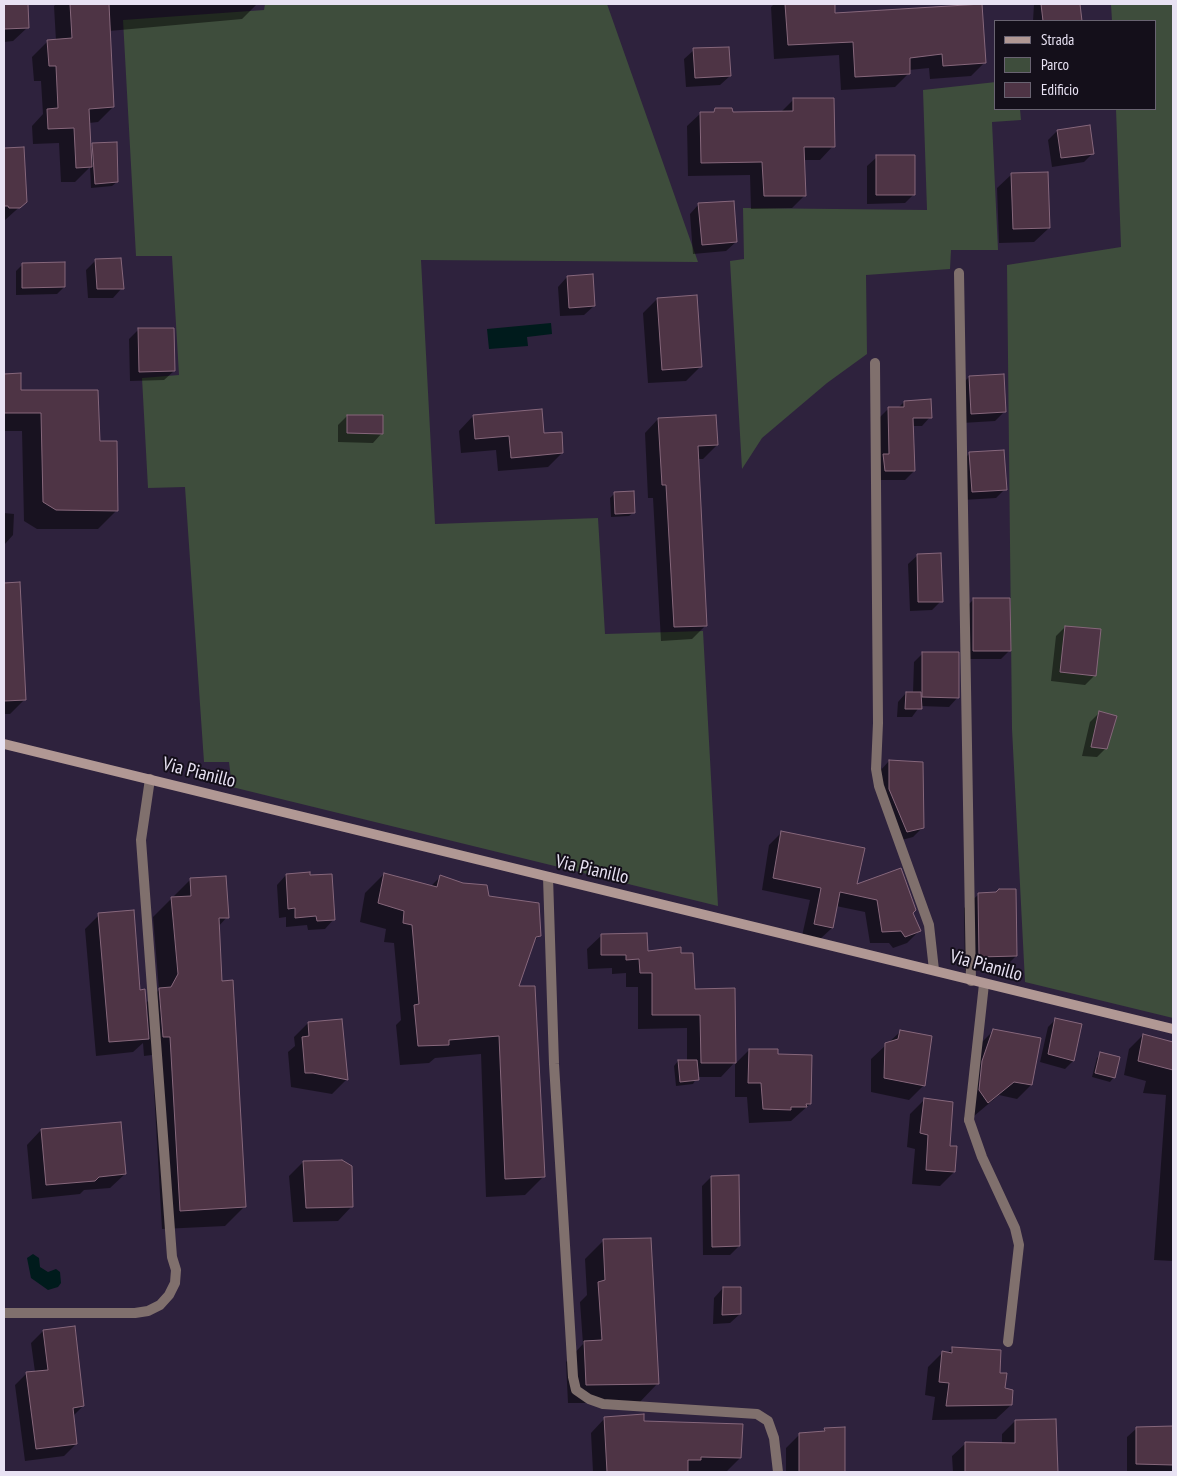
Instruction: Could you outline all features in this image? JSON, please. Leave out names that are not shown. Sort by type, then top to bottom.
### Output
[{"type":"street","points":[[959,274],[971,982]]},
{"type":"street","points":[[875,362],[878,723],[876,769],[879,786],[929,924],[934,970]]},
{"type":"street","name":"Via Pianillo","points":[[4,744],[1173,1030]]},
{"type":"street","points":[[4,1313],[135,1313],[148,1311],[160,1305],[169,1295],[175,1283],[176,1270],[172,1257],[141,840],[150,779]]},
{"type":"street","points":[[548,878],[554,1064],[573,1376],[576,1390],[589,1399],[603,1404],[757,1414],[768,1421],[774,1438],[778,1472]]},
{"type":"street","points":[[984,984],[969,1120],[982,1157],[1015,1228],[1019,1245],[1008,1342]]},
{"type":"green space","points":[[265,4],[607,4],[698,262],[421,260],[435,524],[598,518],[605,634],[703,631],[718,906],[232,787],[229,762],[204,762],[185,487],[148,488],[142,378],[179,375],[172,256],[136,256],[123,20],[264,10]]},
{"type":"green space","points":[[1111,4],[1173,4],[1173,1018],[1025,982],[1012,729],[1007,265],[1121,247],[1116,110],[1157,110],[1157,20],[1112,20]]},
{"type":"green space","points":[[994,82],[994,110],[1020,110],[1021,120],[992,122],[998,250],[951,250],[950,269],[866,275],[867,354],[827,383],[762,438],[742,469],[730,261],[744,259],[743,208],[927,210],[923,90]]},
{"type":"shaded area","points":[[551,323],[552,334],[527,337],[528,346],[489,349],[487,329]]},
{"type":"shaded area","points":[[33,1254],[39,1258],[40,1267],[48,1272],[56,1269],[60,1272],[61,1283],[58,1287],[48,1290],[31,1278],[27,1258]]},
{"type":"building","points":[[4,4],[28,4],[29,28],[4,29]]},
{"type":"building","points":[[70,4],[109,4],[114,107],[89,109],[92,167],[76,168],[74,128],[48,129],[47,109],[58,108],[56,66],[49,66],[47,40],[72,38]]},
{"type":"building","points":[[785,4],[835,4],[835,13],[982,4],[986,63],[943,66],[942,54],[910,58],[910,74],[855,77],[853,42],[788,45]]},
{"type":"building","points":[[1041,4],[1080,4],[1082,20],[1043,20]]},
{"type":"building","points":[[729,47],[731,76],[695,78],[693,48]]},
{"type":"building","points":[[793,98],[834,98],[835,147],[804,147],[806,196],[764,196],[762,162],[701,163],[700,112],[714,112],[715,108],[732,108],[733,112],[793,111]]},
{"type":"building","points":[[1090,125],[1094,154],[1061,158],[1057,130]]},
{"type":"building","points":[[117,142],[118,182],[95,184],[92,143]]},
{"type":"building","points":[[24,147],[27,202],[20,208],[9,208],[4,206],[4,148]]},
{"type":"building","points":[[876,155],[915,155],[915,195],[876,195]]},
{"type":"building","points":[[1048,172],[1050,228],[1013,229],[1011,173]]},
{"type":"building","points":[[734,201],[737,242],[702,245],[698,203]]},
{"type":"building","points":[[121,258],[124,289],[97,289],[95,259]]},
{"type":"building","points":[[65,262],[65,287],[22,288],[22,263]]},
{"type":"building","points":[[593,274],[595,306],[569,308],[567,276]]},
{"type":"building","points":[[697,295],[702,367],[662,370],[657,298]]},
{"type":"building","points":[[138,328],[174,328],[175,371],[139,372]]},
{"type":"building","points":[[21,373],[21,390],[98,390],[100,441],[117,441],[118,511],[56,510],[43,502],[41,413],[4,413],[4,374]]},
{"type":"building","points":[[1004,374],[1006,412],[971,414],[969,376]]},
{"type":"building","points":[[931,399],[932,418],[913,418],[915,471],[885,471],[883,454],[889,454],[888,407],[904,407],[904,401]]},
{"type":"building","points":[[542,409],[544,433],[562,432],[563,453],[511,458],[509,436],[475,439],[473,415]]},
{"type":"building","points":[[347,415],[383,415],[383,434],[347,433]]},
{"type":"building","points":[[716,415],[718,445],[698,446],[707,626],[674,627],[666,485],[662,485],[658,418]]},
{"type":"building","points":[[1004,450],[1007,490],[972,492],[969,452]]},
{"type":"building","points":[[634,491],[635,513],[615,514],[614,492]]},
{"type":"building","points":[[941,553],[943,602],[918,602],[917,554]]},
{"type":"building","points":[[20,582],[26,700],[4,701],[4,583]]},
{"type":"building","points":[[973,598],[1010,598],[1011,651],[973,651]]},
{"type":"building","points":[[1065,626],[1101,629],[1096,676],[1060,672]]},
{"type":"building","points":[[922,652],[959,652],[959,698],[922,697]]},
{"type":"building","points":[[906,692],[921,692],[922,709],[905,709]]},
{"type":"building","points":[[1099,711],[1117,716],[1107,749],[1091,747]]},
{"type":"building","points":[[889,760],[923,762],[924,828],[907,832],[889,789]]},
{"type":"building","points":[[781,831],[865,848],[857,884],[901,868],[916,910],[913,913],[921,931],[905,937],[901,931],[882,932],[877,900],[840,892],[833,928],[814,924],[821,888],[773,878]]},
{"type":"building","points":[[310,872],[310,875],[332,874],[335,920],[317,921],[316,916],[295,918],[295,908],[288,909],[286,874]]},
{"type":"building","points":[[384,873],[437,887],[440,875],[463,883],[487,885],[489,896],[539,903],[541,936],[536,937],[519,986],[535,986],[545,1177],[505,1179],[499,1036],[449,1040],[449,1045],[418,1046],[414,1005],[419,1004],[412,925],[403,923],[404,911],[378,903]]},
{"type":"building","points":[[226,876],[229,918],[219,918],[222,981],[233,980],[246,1207],[180,1211],[170,1037],[163,1037],[159,988],[171,987],[178,974],[171,897],[191,896],[190,878]]},
{"type":"building","points":[[999,889],[1016,889],[1017,956],[979,957],[978,893],[996,892]]},
{"type":"building","points":[[134,910],[140,990],[145,989],[149,1039],[109,1042],[98,913]]},
{"type":"building","points":[[647,933],[648,951],[681,947],[681,953],[693,953],[695,989],[735,988],[736,1063],[701,1063],[700,1015],[652,1015],[652,973],[640,973],[639,959],[626,960],[626,955],[601,955],[601,934]]},
{"type":"building","points":[[1055,1018],[1082,1024],[1074,1061],[1048,1054]]},
{"type":"building","points":[[342,1019],[348,1080],[305,1073],[302,1037],[309,1036],[308,1022]]},
{"type":"building","points":[[993,1029],[1041,1038],[1032,1085],[1014,1082],[988,1103],[979,1090],[982,1061]]},
{"type":"building","points":[[900,1030],[932,1036],[925,1086],[884,1078],[885,1043],[898,1039]]},
{"type":"building","points":[[1143,1034],[1173,1042],[1173,1070],[1138,1061]]},
{"type":"building","points":[[749,1049],[778,1049],[778,1054],[812,1055],[811,1104],[806,1104],[807,1107],[791,1107],[791,1110],[763,1109],[761,1083],[748,1083]]},
{"type":"building","points":[[1100,1052],[1120,1057],[1115,1078],[1095,1073]]},
{"type":"building","points":[[678,1060],[697,1060],[699,1080],[680,1082]]},
{"type":"building","points":[[924,1098],[953,1102],[950,1146],[957,1146],[955,1172],[926,1170],[928,1135],[920,1133]]},
{"type":"building","points":[[121,1122],[126,1174],[99,1177],[95,1181],[46,1185],[41,1129]]},
{"type":"building","points":[[342,1160],[352,1166],[353,1207],[306,1208],[303,1161]]},
{"type":"building","points":[[739,1175],[740,1246],[712,1247],[711,1176]]},
{"type":"building","points":[[651,1238],[659,1384],[586,1385],[584,1341],[602,1340],[598,1282],[605,1280],[603,1239]]},
{"type":"building","points":[[723,1287],[741,1287],[741,1314],[722,1315]]},
{"type":"building","points":[[75,1326],[84,1406],[73,1408],[77,1444],[36,1449],[26,1372],[48,1370],[43,1330]]},
{"type":"building","points":[[952,1347],[1001,1350],[1000,1373],[1007,1373],[1005,1388],[1013,1390],[1012,1405],[946,1406],[949,1383],[939,1382],[942,1351],[952,1353]]},
{"type":"building","points":[[644,1414],[644,1421],[743,1424],[741,1458],[701,1457],[701,1460],[688,1460],[688,1472],[607,1472],[604,1417]]},
{"type":"building","points":[[1056,1419],[1058,1472],[965,1472],[965,1442],[1015,1443],[1015,1420]]},
{"type":"building","points":[[1173,1426],[1173,1465],[1136,1464],[1136,1427]]},
{"type":"building","points":[[845,1427],[845,1472],[799,1472],[799,1433],[825,1431],[824,1428]]}]
